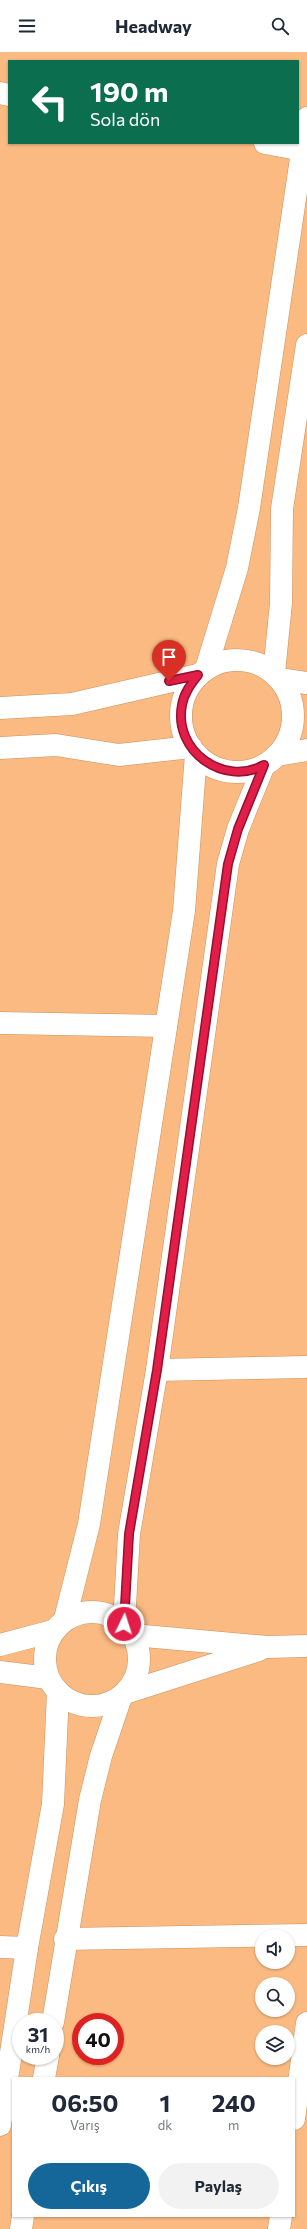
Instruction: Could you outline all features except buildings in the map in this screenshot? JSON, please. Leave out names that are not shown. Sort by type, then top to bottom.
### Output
[{"type":"street","points":[[307,118],[249,508],[237,568],[202,672],[187,689],[182,705],[181,722],[186,739],[193,750],[209,764],[225,771],[243,772],[271,760],[307,750]]},
{"type":"street","points":[[270,144],[303,150]]},
{"type":"street","points":[[276,676],[281,603],[282,509],[307,345]]},
{"type":"street","points":[[0,708],[72,704],[202,672],[228,660],[245,660],[260,664],[276,676],[284,686],[291,700],[293,717],[291,733],[284,747],[271,760],[238,829],[228,864],[157,1370],[129,1534],[129,1629]]},
{"type":"street","points":[[276,676],[307,683]]},
{"type":"street","points":[[0,748],[56,745],[119,755],[193,750]]},
{"type":"street","points":[[0,2125],[27,1948],[53,1804],[53,1685],[44,1662],[46,1646],[59,1625],[89,1524],[184,911],[193,750]]},
{"type":"street","points":[[0,1023],[166,1026]]},
{"type":"street","points":[[157,1370],[307,1367]]},
{"type":"street","points":[[0,1645],[59,1625],[80,1613],[96,1612],[111,1615],[129,1629],[139,1649],[140,1664],[136,1679],[124,1694],[116,1701],[101,1706],[87,1706],[71,1702],[53,1685],[0,1672]]},
{"type":"street","points":[[129,1629],[268,1647],[307,1646]]},
{"type":"street","points":[[124,1694],[268,1647]]},
{"type":"street","points":[[54,2013],[65,1939],[90,1800],[101,1756],[124,1694]]},
{"type":"street","points":[[65,1939],[307,1935]]},
{"type":"street","points":[[0,1948],[27,1948]]},
{"type":"street","points":[[295,2112],[307,2023]]},
{"type":"street","points":[[44,2077],[46,2065]]},
{"type":"street","points":[[21,2229],[23,2217]]},
{"type":"street","points":[[279,2229],[281,2217]]},
{"type":"route","points":[[124,1624],[129,1534],[157,1370],[228,864],[238,829],[264,765],[259,768],[243,772],[225,771],[209,764],[196,754],[186,739],[181,722],[181,714],[187,689],[198,675],[169,681]]}]
